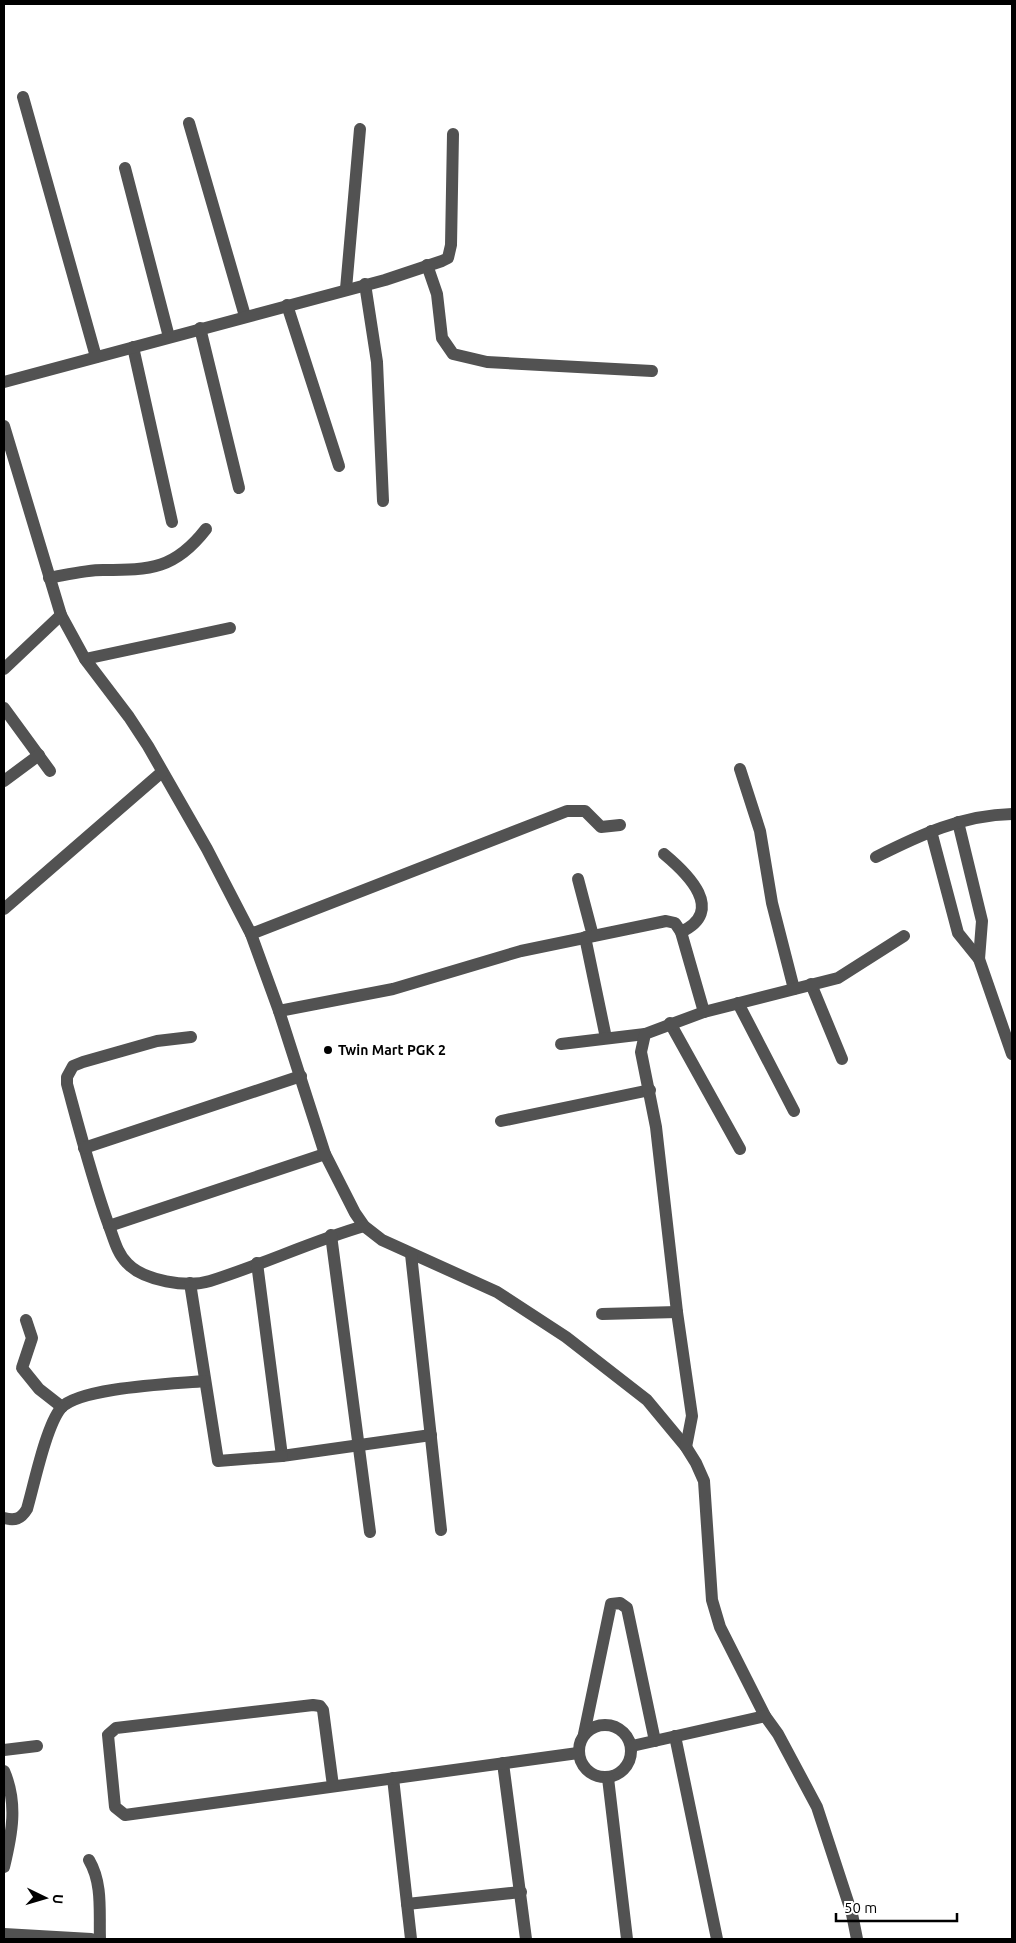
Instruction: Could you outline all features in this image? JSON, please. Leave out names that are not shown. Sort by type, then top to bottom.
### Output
[{"type":"street","points":[[23,97],[96,357]]},
{"type":"street","points":[[189,124],[245,316]]},
{"type":"street","points":[[346,289],[360,129]]},
{"type":"street","points":[[4,382],[365,284],[442,261],[450,253],[453,134]]},
{"type":"street","points":[[125,168],[169,337]]},
{"type":"street","points":[[427,265],[437,294],[442,338],[453,354],[486,362],[652,371]]},
{"type":"street","points":[[365,284],[377,362],[383,501]]},
{"type":"street","points":[[287,305],[339,466]]},
{"type":"street","points":[[200,328],[239,488]]},
{"type":"street","points":[[132,347],[172,522]]},
{"type":"street","points":[[4,426],[61,615],[85,659],[129,717],[162,772],[207,849],[251,934],[301,1076],[325,1154],[344,1194],[364,1226],[382,1240],[497,1292],[566,1337],[647,1400],[686,1446],[704,1481],[712,1600],[717,1618],[736,1662],[765,1716],[778,1734],[817,1807],[849,1905],[857,1939]]},
{"type":"street","points":[[49,578],[102,570],[150,568],[183,555],[206,529]]},
{"type":"street","points":[[4,669],[61,615]]},
{"type":"street","points":[[85,659],[230,628]]},
{"type":"street","points":[[4,708],[50,771]]},
{"type":"street","points":[[4,781],[39,755]]},
{"type":"street","points":[[740,769],[760,830],[774,913],[794,989]]},
{"type":"street","points":[[4,909],[162,772]]},
{"type":"street","points":[[251,934],[567,811],[586,812],[601,828],[620,825]]},
{"type":"street","points":[[876,857],[931,830],[981,816],[1012,814]]},
{"type":"street","points":[[958,822],[982,921],[979,959]]},
{"type":"street","points":[[931,830],[958,933],[979,959],[1012,1054]]},
{"type":"street","points":[[664,854],[689,877],[701,898],[701,912],[697,922],[681,932]]},
{"type":"street","points":[[578,879],[606,1038]]},
{"type":"street","points":[[279,1011],[393,989],[520,951],[666,921],[675,923],[681,932],[704,1012]]},
{"type":"street","points":[[561,1044],[645,1034],[670,1023],[704,1012],[794,989],[846,973],[904,936]]},
{"type":"street","points":[[811,984],[842,1059]]},
{"type":"street","points":[[738,1003],[794,1112]]},
{"type":"street","points":[[670,1023],[740,1150]]},
{"type":"street","points":[[645,1034],[641,1052],[650,1090],[677,1312],[692,1416],[686,1446]]},
{"type":"street","points":[[191,1036],[157,1041],[73,1066],[67,1077],[67,1084],[94,1188],[119,1254],[135,1270],[159,1278],[190,1283],[208,1282],[331,1236],[364,1226]]},
{"type":"street","points":[[84,1148],[301,1076]]},
{"type":"street","points":[[501,1121],[650,1090]]},
{"type":"street","points":[[109,1226],[325,1154]]},
{"type":"street","points":[[331,1236],[370,1532]]},
{"type":"street","points":[[411,1254],[441,1530]]},
{"type":"street","points":[[257,1263],[282,1456]]},
{"type":"street","points":[[190,1283],[218,1461],[282,1456],[431,1435]]},
{"type":"street","points":[[602,1314],[677,1312]]},
{"type":"street","points":[[26,1320],[31,1333],[31,1342],[22,1368],[39,1389],[62,1407]]},
{"type":"street","points":[[4,1518],[16,1519],[22,1516],[26,1509],[49,1435],[62,1407],[80,1397],[105,1390],[205,1381]]},
{"type":"street","points":[[584,1734],[601,1724],[621,1729],[632,1746],[627,1767],[608,1778],[588,1772],[578,1753],[584,1734],[611,1604],[620,1603],[627,1608],[655,1741]]},
{"type":"street","points":[[333,1786],[323,1710],[320,1706],[313,1705],[116,1728],[108,1735],[115,1807],[125,1815],[578,1753]]},
{"type":"street","points":[[632,1746],[765,1716]]},
{"type":"street","points":[[675,1736],[717,1939]]},
{"type":"street","points":[[4,1750],[37,1746]]},
{"type":"street","points":[[503,1763],[526,1939]]},
{"type":"street","points":[[4,1771],[13,1803],[12,1832],[4,1867]]},
{"type":"street","points":[[393,1778],[411,1939]]},
{"type":"street","points":[[608,1778],[627,1939]]},
{"type":"street","points":[[89,1860],[96,1872],[99,1886],[100,1939]]},
{"type":"street","points":[[407,1904],[521,1892]]},
{"type":"street","points":[[4,1934],[91,1939]]},
{"type":"place","name":"Twin Mart PGK 2","points":[[328,1050]]}]
